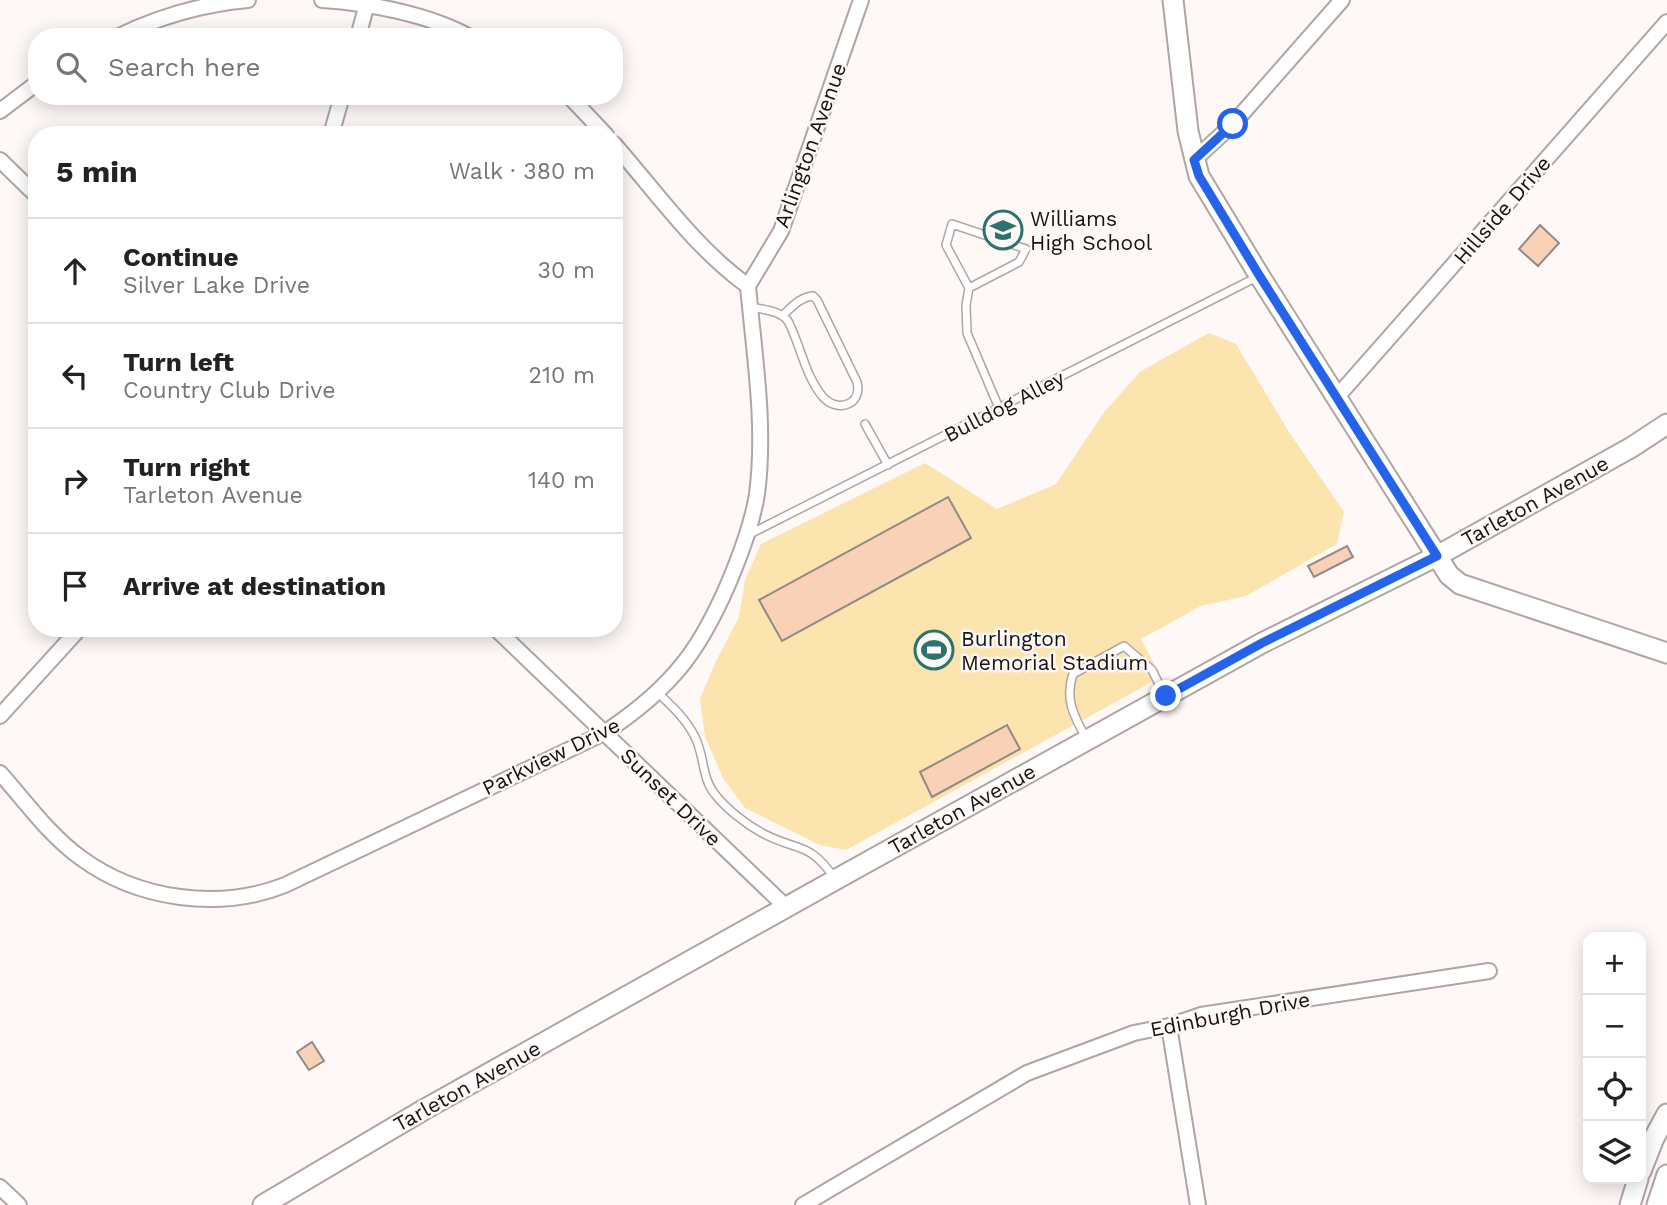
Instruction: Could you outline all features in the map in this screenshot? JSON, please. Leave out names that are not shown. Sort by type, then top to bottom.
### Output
[{"type":"street","points":[[140,28],[172,15],[217,3],[248,0]]},
{"type":"street","points":[[321,0],[368,2],[449,28]]},
{"type":"street","name":"Arlington Avenue","points":[[748,286],[781,231],[861,0]]},
{"type":"street","points":[[1173,0],[1188,131],[1194,160],[1206,190],[1449,575],[1460,584],[1667,653]]},
{"type":"street","points":[[1194,160],[1233,124],[1342,0]]},
{"type":"street","points":[[361,28],[368,2]]},
{"type":"street","name":"Hillside Drive","points":[[1336,398],[1667,22]]},
{"type":"street","points":[[0,111],[28,90]]},
{"type":"street","points":[[334,126],[339,105]]},
{"type":"street","points":[[578,105],[597,126]]},
{"type":"street","points":[[623,155],[693,238],[724,269],[748,286]]},
{"type":"street","points":[[0,160],[28,187]]},
{"type":"street","name":"Parkview Drive","points":[[0,773],[58,837],[79,857],[108,876],[163,894],[226,900],[262,894],[285,885],[604,733],[637,712],[696,649],[718,611],[748,536],[757,494],[760,434],[748,286]]},
{"type":"street","name":"Tarleton Avenue","points":[[263,1205],[425,1109],[786,907],[1262,643],[1437,556],[1632,447],[1667,424]]},
{"type":"street","points":[[0,716],[72,637]]},
{"type":"street","name":"Sunset Drive","points":[[504,637],[786,907]]},
{"type":"street","name":"Edinburgh Drive","points":[[803,1205],[827,1199],[1027,1073],[1133,1033],[1168,1026],[1201,1015],[1489,971]]},
{"type":"street","points":[[1168,1026],[1198,1205]]},
{"type":"street","points":[[1646,1158],[1667,1114]]},
{"type":"street","points":[[1657,1205],[1667,1175]]},
{"type":"street","points":[[1630,1205],[1636,1184]]},
{"type":"street","points":[[0,1187],[19,1205]]},
{"type":"lane","points":[[969,288],[1019,262],[1026,249],[952,224],[946,245],[969,288],[966,305],[967,333],[999,408]]},
{"type":"lane","name":"Bulldog Alley","points":[[748,536],[1259,275]]},
{"type":"lane","points":[[750,307],[783,315],[795,335],[813,383],[826,400],[833,405],[842,406],[857,398],[857,383],[817,300],[813,296],[807,296],[783,315]]},
{"type":"lane","points":[[853,401],[858,411]]},
{"type":"lane","points":[[865,424],[888,465]]},
{"type":"lane","points":[[1087,740],[1071,710],[1069,687],[1073,674],[1124,646],[1152,670],[1166,696]]},
{"type":"lane","points":[[657,692],[681,715],[696,739],[713,792],[735,813],[765,834],[802,847],[822,860],[835,880]]},
{"type":"shaded area","name":"Burlington Memorial Stadium","points":[[1209,333],[1236,344],[1289,432],[1344,512],[1337,544],[1246,596],[1201,606],[1141,639],[1161,677],[846,850],[820,845],[745,808],[723,778],[705,737],[700,699],[739,617],[745,580],[761,544],[925,463],[997,509],[1056,484],[1105,411],[1141,371]]},
{"type":"building","points":[[1540,225],[1559,243],[1538,266],[1519,249]]},
{"type":"building","points":[[948,497],[971,538],[782,641],[759,600]]},
{"type":"building","points":[[1347,546],[1353,557],[1314,577],[1308,566]]},
{"type":"building","points":[[1007,725],[1020,749],[932,797],[920,772]]},
{"type":"building","points":[[312,1042],[324,1061],[309,1070],[297,1052]]},
{"type":"place","name":"Williams High School","points":[[1003,230]]},
{"type":"place","name":"Burlington Memorial Stadium","points":[[934,650]]},
{"type":"route","points":[[1166,696],[1262,643],[1437,556],[1199,176],[1194,160],[1233,124]]}]
